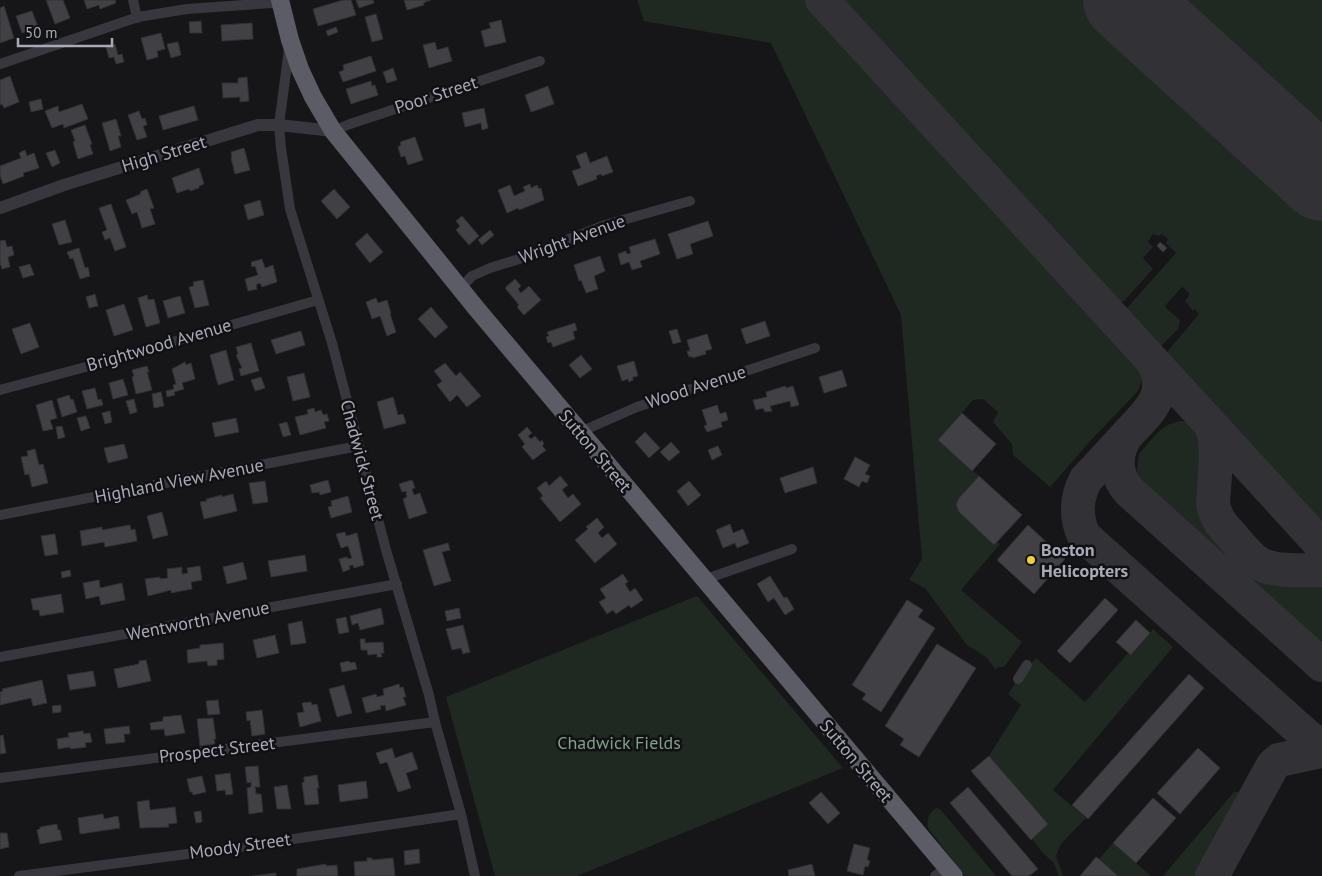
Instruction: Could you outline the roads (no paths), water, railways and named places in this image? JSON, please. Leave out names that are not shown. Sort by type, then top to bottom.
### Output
[{"type":"highway","name":"Sutton Street","points":[[281,0],[290,40],[300,69],[313,97],[333,131],[460,289],[704,580],[945,873]]},
{"type":"street","points":[[133,0],[137,18]]},
{"type":"street","points":[[0,64],[137,18],[187,9],[272,3],[281,0]]},
{"type":"street","name":"Chadwick Street","points":[[290,40],[279,125],[290,208],[332,343],[358,446],[419,658],[461,814],[475,876]]},
{"type":"street","name":"Poor Street","points":[[333,131],[540,61]]},
{"type":"street","name":"High Street","points":[[0,208],[154,156],[258,125],[279,125],[333,131]]},
{"type":"street","name":"Wright Avenue","points":[[460,289],[472,276],[490,268],[519,259],[605,225],[690,200]]},
{"type":"street","name":"Brightwood Avenue","points":[[0,390],[318,300]]},
{"type":"street","name":"Wood Avenue","points":[[580,432],[637,407],[815,348]]},
{"type":"street","name":"Highland View Avenue","points":[[0,515],[358,446]]},
{"type":"street","points":[[704,580],[792,549]]},
{"type":"street","name":"Wentworth Avenue","points":[[0,657],[397,584]]},
{"type":"street","points":[[1018,679],[1027,666]]},
{"type":"street","name":"Prospect Street","points":[[0,778],[435,722]]},
{"type":"street","name":"Moody Street","points":[[19,876],[216,850],[461,814]]},
{"type":"place","name":"Boston Helicopters","points":[[1031,560]]},
{"type":"park label","name":"Chadwick Fields","points":[[619,743]]}]
